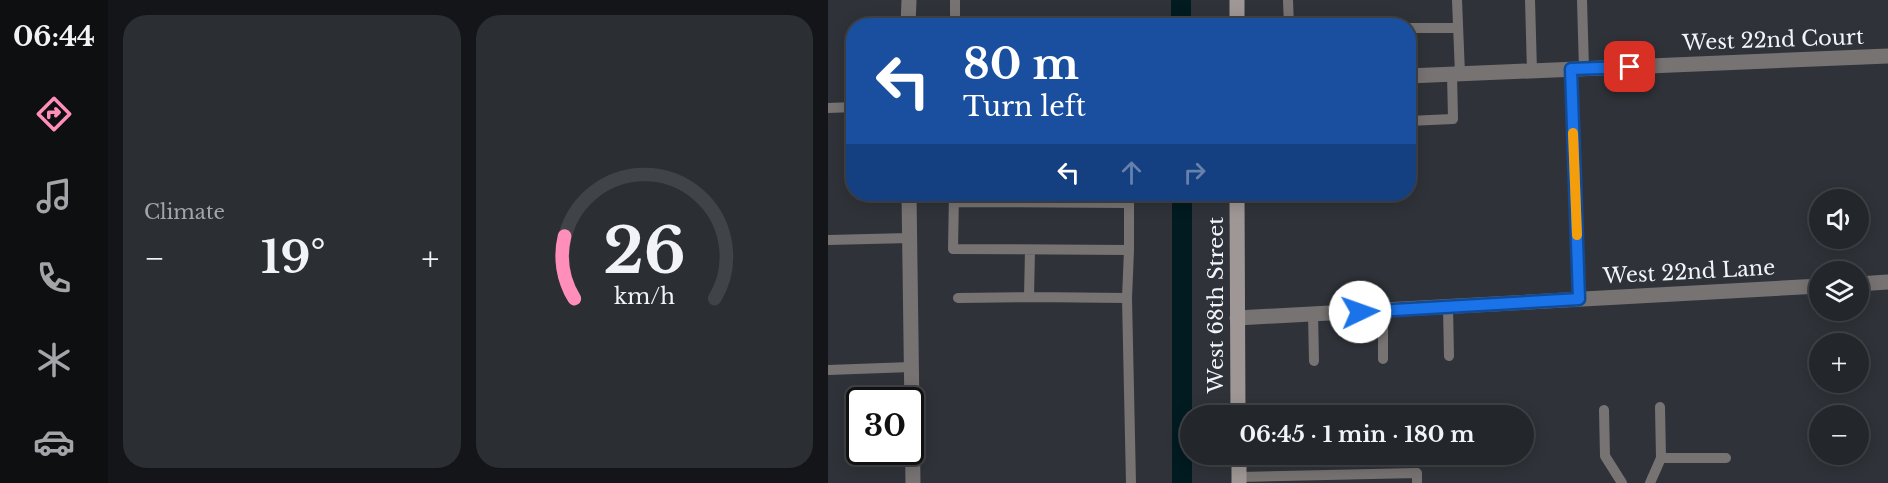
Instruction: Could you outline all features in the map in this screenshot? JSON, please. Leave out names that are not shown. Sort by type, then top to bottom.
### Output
[{"type":"main road","points":[[1236,0],[1236,18]]},
{"type":"main road","name":"West 68th Street","points":[[1236,201],[1238,405]]},
{"type":"street","points":[[908,18],[909,0]]},
{"type":"street","name":"West 22nd Court","points":[[1416,76],[1888,56]]},
{"type":"street","points":[[909,201],[912,483]]},
{"type":"street","points":[[1869,283],[1888,282]]},
{"type":"street","name":"West 22nd Lane","points":[[1237,318],[1809,287]]},
{"type":"lane","points":[[955,0],[955,18]]},
{"type":"lane","points":[[1288,0],[1289,18]]},
{"type":"lane","points":[[1416,120],[1454,119],[1457,0]]},
{"type":"lane","points":[[1530,0],[1532,71]]},
{"type":"lane","points":[[1579,299],[1578,69],[1582,0]]},
{"type":"lane","points":[[1416,28],[1458,28]]},
{"type":"lane","points":[[828,108],[846,107]]},
{"type":"lane","points":[[954,201],[953,249],[1129,250]]},
{"type":"lane","points":[[1129,201],[1127,298],[1131,483]]},
{"type":"lane","points":[[828,240],[910,238]]},
{"type":"lane","points":[[1029,297],[1030,250]]},
{"type":"lane","points":[[958,298],[1127,298]]},
{"type":"lane","points":[[1448,307],[1449,356]]},
{"type":"lane","points":[[1383,310],[1383,358]]},
{"type":"lane","points":[[1313,314],[1314,362]]},
{"type":"lane","points":[[828,370],[911,367]]},
{"type":"lane","points":[[1650,483],[1661,458],[1660,407]]},
{"type":"lane","points":[[1604,410],[1605,456],[1622,483]]},
{"type":"lane","points":[[1661,458],[1726,458]]},
{"type":"lane","points":[[1239,480],[1357,479],[1417,473],[1417,483]]},
{"type":"waterway","points":[[1181,0],[1181,18]]},
{"type":"waterway","points":[[1182,201],[1182,483]]},
{"type":"slow traffic","points":[[1573,133],[1577,235]]},
{"type":"route","points":[[1360,312],[1579,299],[1571,69],[1630,67]]}]
